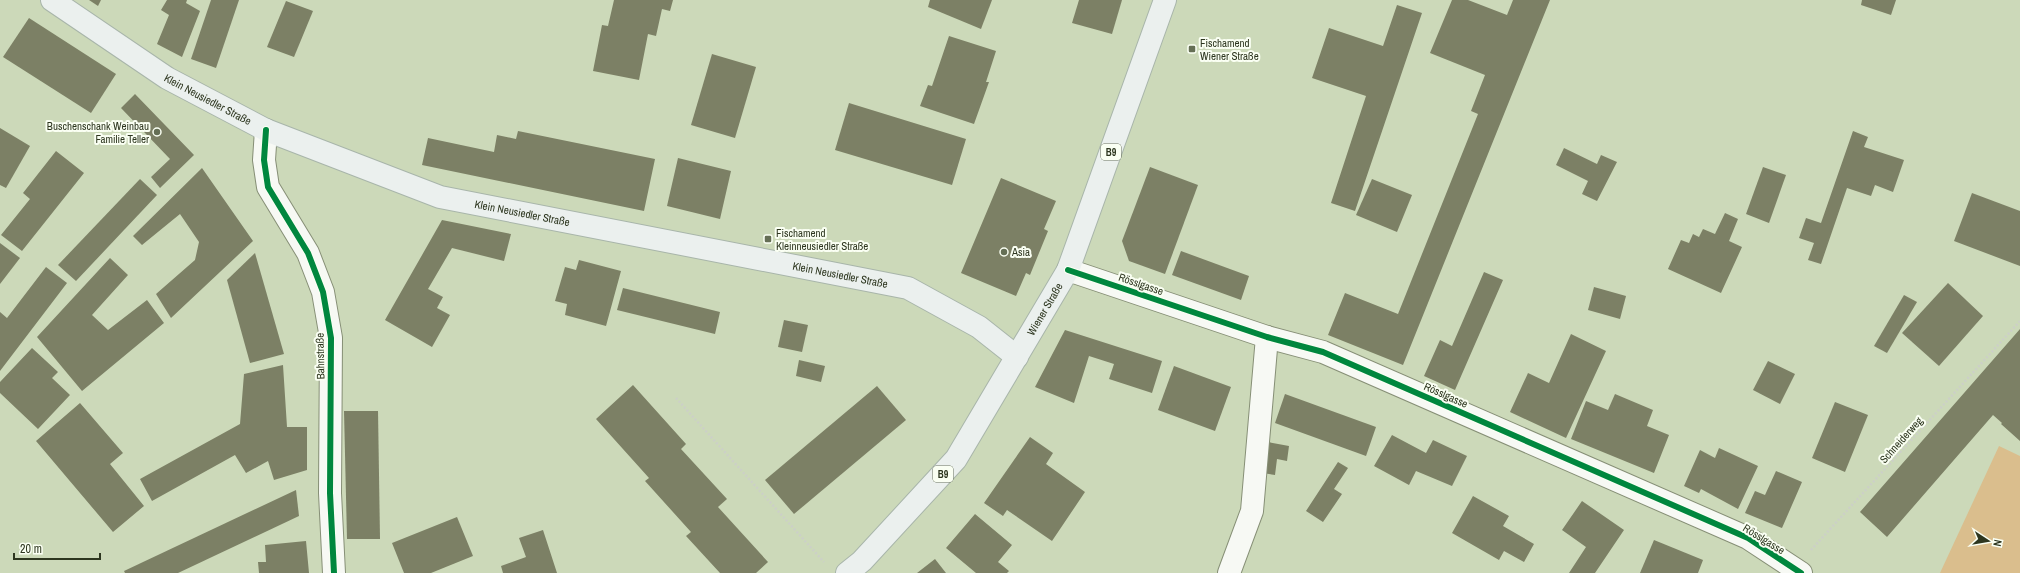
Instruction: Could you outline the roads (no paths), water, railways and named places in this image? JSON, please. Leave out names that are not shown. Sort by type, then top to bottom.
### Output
[{"type":"main road","name":"Klein Neusiedler Straße","points":[[52,0],[167,78],[266,130],[440,197],[908,288],[979,327],[1017,356]]},
{"type":"main road","name":"Wiener Straße","points":[[847,573],[862,561],[956,460],[1068,270],[1165,0]]},
{"type":"street","name":"Bahnstraße","points":[[266,130],[264,160],[268,186],[308,253],[322,292],[331,338],[330,493],[334,573]]},
{"type":"street","name":"Rösslgasse","points":[[1068,270],[1267,337],[1323,352],[1748,538],[1797,571]]},
{"type":"street","points":[[1228,573],[1252,511],[1267,337]]},
{"type":"place","name":"Fischamend Wiener Straße","points":[[1192,49]]},
{"type":"place","name":"Buschenschank Weinbau Familie Teller","points":[[157,132]]},
{"type":"place","name":"Fischamend Kleinneusiedler Straße","points":[[768,239]]},
{"type":"place","name":"Asia","points":[[1004,252]]}]
